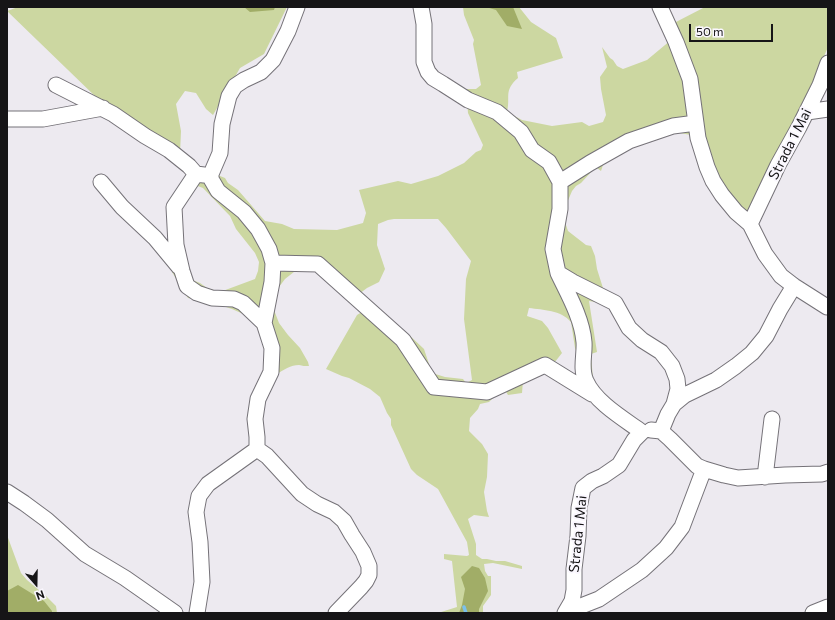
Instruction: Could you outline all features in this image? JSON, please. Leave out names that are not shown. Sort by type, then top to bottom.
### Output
[{"type":"street","points":[[257,449],[255,420],[258,399],[271,372],[272,348],[264,323],[272,282],[273,263],[269,249],[258,229],[244,212],[218,191],[211,176],[220,153],[222,124],[229,96],[235,86],[261,72],[273,60],[288,31],[297,7]]},
{"type":"street","points":[[420,7],[424,24],[424,62],[428,72],[433,78],[468,100],[497,112],[522,132],[532,150],[549,162],[560,182],[560,209],[553,249],[558,273],[580,322],[584,341],[583,368],[585,381],[595,395],[610,410],[642,432],[653,430],[660,431],[697,466],[704,469],[738,478],[822,474],[828,472]]},
{"type":"street","points":[[660,7],[676,42],[690,79],[698,138],[713,181],[736,212],[750,224],[765,254],[781,276],[828,307]]},
{"type":"street","name":"Strada 1 Mai","points":[[750,224],[778,165],[807,112],[820,85],[828,63]]},
{"type":"street","points":[[56,85],[103,108],[169,150],[189,166],[196,174],[211,176]]},
{"type":"street","points":[[7,119],[43,120],[103,108]]},
{"type":"street","points":[[807,112],[828,109]]},
{"type":"street","points":[[560,182],[629,141],[673,126],[696,123]]},
{"type":"street","points":[[196,174],[174,207],[176,245],[182,271],[188,286],[197,293],[212,298],[234,299],[243,304],[264,323]]},
{"type":"street","points":[[101,182],[122,207],[155,238],[182,271]]},
{"type":"street","points":[[273,263],[318,264],[403,340],[434,387],[488,392],[544,365],[595,395]]},
{"type":"street","points":[[558,273],[616,303],[629,328],[642,340],[661,352],[672,366],[677,379],[678,389],[674,404],[660,431]]},
{"type":"street","points":[[674,404],[685,395],[716,380],[752,353],[766,336],[794,286]]},
{"type":"street","points":[[765,476],[772,419]]},
{"type":"street","name":"Strada 1 Mai","points":[[565,613],[572,601],[574,590],[574,569],[578,536],[579,508],[583,488],[619,465],[634,440],[642,432]]},
{"type":"street","points":[[197,613],[202,582],[200,542],[196,512],[199,496],[208,484],[257,449]]},
{"type":"street","points":[[257,449],[267,456],[302,494],[317,504],[334,512],[344,521],[363,552],[369,566],[369,575],[361,587],[336,613]]},
{"type":"street","points":[[565,613],[599,599],[642,570],[666,548],[682,527],[704,469]]},
{"type":"street","points":[[7,492],[47,520],[85,554],[125,578],[175,613]]},
{"type":"street","points":[[813,613],[828,607]]},
{"type":"green space","points":[[18,7],[287,7],[264,54],[240,68],[213,115],[206,109],[196,93],[185,91],[176,104],[181,131],[180,154],[204,171],[225,178],[228,183],[238,190],[265,221],[282,224],[294,229],[337,230],[363,223],[366,213],[359,190],[398,181],[411,184],[438,176],[464,163],[476,152],[481,150],[483,145],[468,113],[466,89],[476,89],[481,85],[473,44],[474,40],[464,15],[463,7],[519,7],[531,22],[556,38],[563,58],[517,72],[518,78],[513,83],[508,94],[507,112],[522,120],[552,126],[582,122],[589,126],[603,122],[606,115],[600,77],[607,67],[602,47],[617,66],[623,69],[647,60],[671,40],[674,23],[705,7],[828,7],[828,47],[796,122],[750,212],[741,209],[732,220],[691,135],[680,133],[669,133],[638,142],[605,160],[601,171],[597,168],[593,170],[572,191],[564,210],[564,219],[568,231],[586,245],[591,246],[608,304],[589,301],[597,352],[591,354],[593,380],[580,360],[575,348],[571,322],[567,318],[557,313],[529,308],[527,316],[542,321],[548,328],[562,353],[547,372],[523,381],[522,393],[508,395],[505,390],[497,394],[489,402],[480,404],[478,409],[470,418],[469,431],[482,444],[488,454],[487,477],[484,492],[489,517],[474,515],[468,519],[476,544],[476,555],[482,559],[505,561],[522,566],[522,569],[493,563],[484,564],[485,571],[488,576],[491,576],[491,595],[483,606],[483,613],[438,613],[457,607],[452,561],[444,559],[444,554],[469,555],[467,542],[438,489],[417,475],[411,469],[391,425],[391,419],[380,397],[370,389],[349,378],[326,369],[357,315],[370,307],[407,333],[424,349],[432,373],[445,377],[463,379],[466,383],[472,380],[464,319],[466,279],[471,261],[438,219],[394,219],[378,224],[377,245],[385,269],[379,282],[359,294],[313,268],[299,268],[285,279],[273,295],[274,310],[279,323],[300,348],[309,366],[293,366],[284,369],[277,374],[264,331],[250,317],[217,304],[188,298],[172,272],[184,262],[190,279],[207,288],[220,292],[255,279],[259,262],[255,253],[236,229],[230,216],[203,188],[195,185],[190,172],[98,99],[7,11]]},
{"type":"green space","points":[[244,7],[275,7],[274,10],[250,12]]},
{"type":"green space","points":[[486,7],[513,7],[522,29],[507,26],[496,10]]},
{"type":"green space","points":[[7,535],[21,573],[56,606],[57,613],[7,613]]},
{"type":"green space","points":[[472,566],[479,568],[485,578],[488,591],[479,609],[479,613],[459,613],[465,589],[461,577]]},
{"type":"green space","points":[[18,585],[44,601],[52,613],[7,613],[7,591]]},
{"type":"waterway","points":[[464,607],[466,613]]}]
